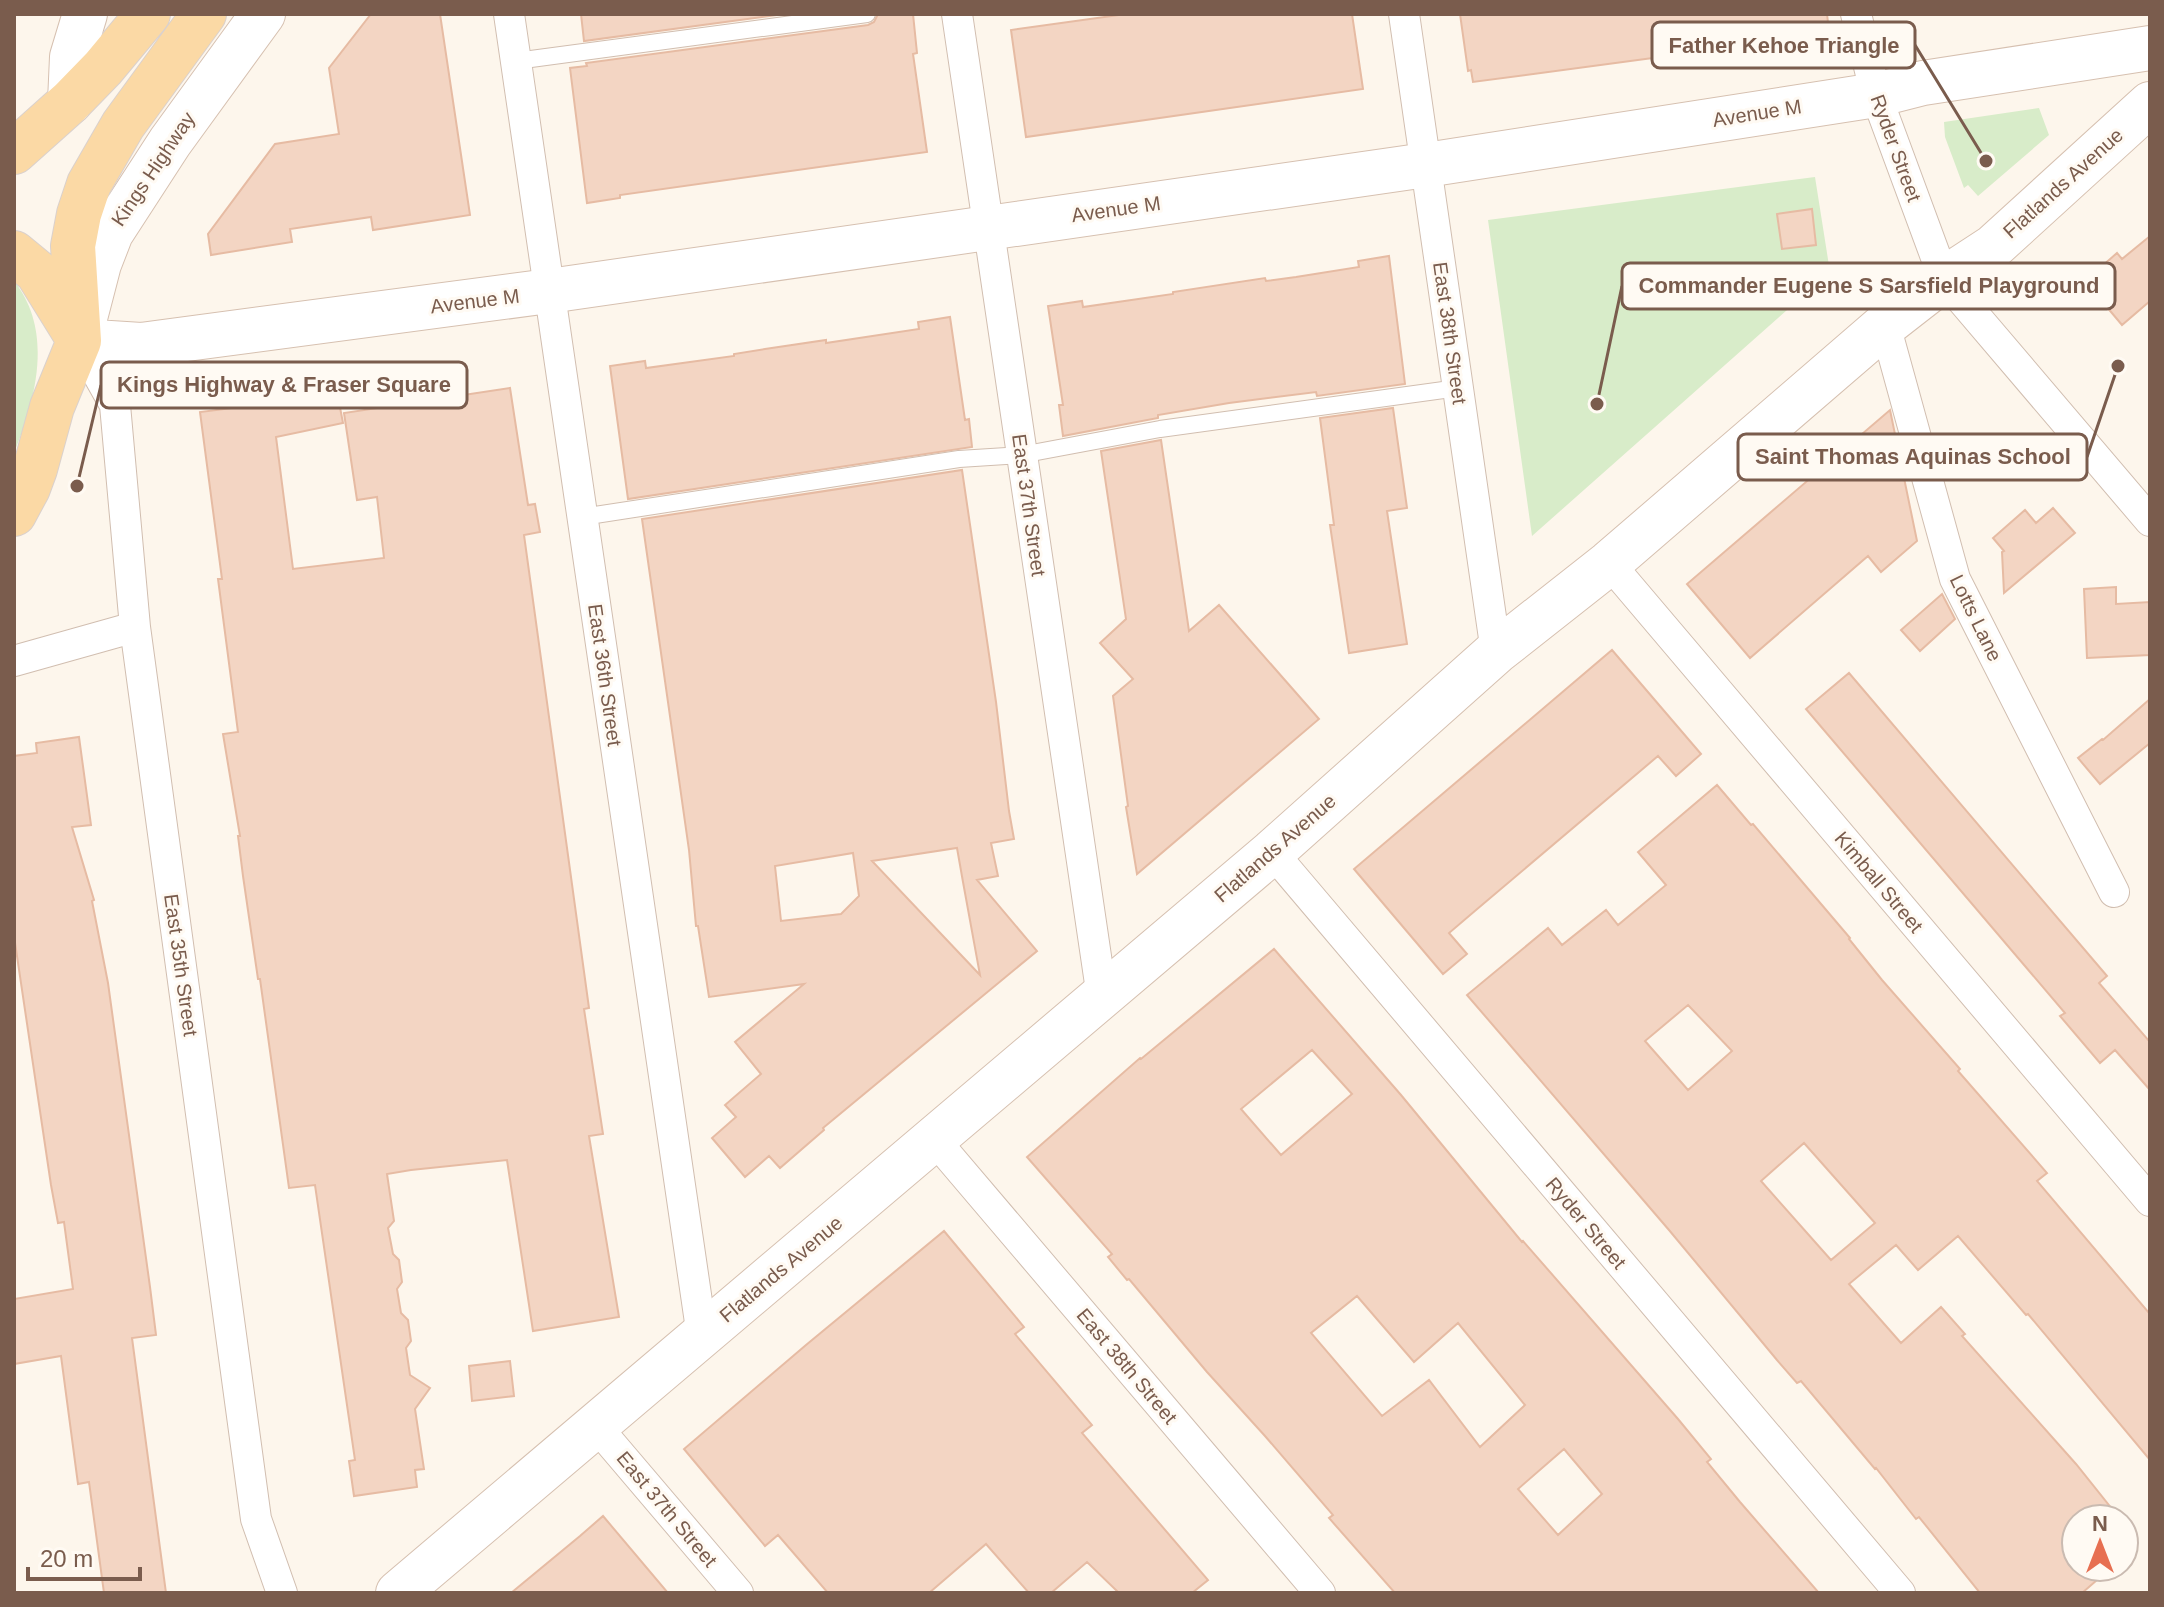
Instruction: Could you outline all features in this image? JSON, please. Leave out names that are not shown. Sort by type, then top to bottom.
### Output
[{"type":"main road","points":[[70,102],[72,57],[85,14]]},
{"type":"main road","points":[[14,152],[70,102],[148,14]]},
{"type":"main road","name":"Kings Highway","points":[[79,341],[73,246],[89,184],[123,125],[204,14]]},
{"type":"main road","name":"Kings Highway","points":[[14,514],[32,479],[52,407],[79,341],[99,264],[111,233],[170,142],[263,14]]},
{"type":"main road","name":"Avenue M","points":[[79,341],[141,345],[549,291],[1426,165],[1876,95],[1923,83],[2150,48]]},
{"type":"main road","name":"Flatlands Avenue","points":[[398,1593],[1272,852],[1496,652],[1609,563],[1885,325],[1944,279],[1993,247],[2150,104]]},
{"type":"main road","points":[[14,253],[37,272],[79,341]]},
{"type":"street","name":"East 36th Street","points":[[509,14],[702,1336]]},
{"type":"street","name":"East 37th Street","points":[[957,14],[1102,997]]},
{"type":"street","name":"East 38th Street","points":[[1404,14],[1496,652]]},
{"type":"street","name":"Ryder Street","points":[[1856,14],[1876,95],[1944,279]]},
{"type":"street","points":[[1944,279],[2150,521]]},
{"type":"street","name":"Lotts Lane","points":[[1885,325],[1955,579],[2114,892]]},
{"type":"street","name":"East 35th Street","points":[[79,341],[115,405],[135,627],[256,1519],[282,1593]]},
{"type":"street","name":"Kimball Street","points":[[1609,563],[2150,1201]]},
{"type":"street","points":[[14,661],[135,627]]},
{"type":"street","name":"Ryder Street","points":[[1272,852],[1900,1593]]},
{"type":"street","name":"East 38th Street","points":[[934,1139],[1320,1593]]},
{"type":"street","name":"East 37th Street","points":[[596,1426],[738,1593]]},
{"type":"lane","points":[[516,61],[867,14]]},
{"type":"lane","points":[[582,517],[959,459],[1021,455],[1160,429],[1458,388]]},
{"type":"green space","points":[[2039,108],[2049,135],[1978,196],[1968,185],[1964,188],[1945,137],[1944,122]]},
{"type":"green space","points":[[1815,177],[1830,272],[1532,536],[1488,220]]},
{"type":"green space","points":[[14,281],[34,321],[37,366],[29,410],[14,453]]},
{"type":"building","points":[[371,14],[440,14],[470,215],[373,230],[371,217],[290,229],[292,242],[211,255],[208,234],[275,144],[339,134],[329,68]]},
{"type":"building","points":[[581,14],[784,14],[584,41]]},
{"type":"building","points":[[878,14],[913,14],[917,53],[913,54],[927,152],[620,195],[620,198],[587,203],[570,68],[587,66],[586,63],[868,25],[874,22]]},
{"type":"building","points":[[1126,14],[1352,14],[1363,89],[1026,137],[1011,30]]},
{"type":"building","points":[[1460,14],[1827,14],[1829,31],[1473,82],[1471,70],[1468,71]]},
{"type":"building","points":[[1812,209],[1816,245],[1782,249],[1777,214]]},
{"type":"building","points":[[2150,236],[2150,301],[2122,325],[2085,281],[2117,253],[2122,259]]},
{"type":"building","points":[[1389,256],[1405,384],[1317,396],[1316,392],[1229,403],[1063,436],[1059,405],[1063,405],[1048,306],[1082,301],[1083,307],[1265,278],[1266,281],[1296,277],[1359,267],[1358,261]]},
{"type":"building","points":[[950,317],[972,447],[628,499],[610,366],[645,361],[646,368],[826,340],[826,343],[919,329],[918,322]]},
{"type":"building","points":[[510,388],[528,505],[535,504],[540,532],[524,535],[589,1008],[584,1009],[603,1134],[589,1136],[619,1317],[533,1331],[507,1160],[387,1174],[394,1221],[388,1228],[393,1254],[399,1260],[402,1282],[397,1289],[401,1313],[408,1320],[411,1341],[406,1348],[410,1375],[430,1388],[415,1409],[424,1469],[415,1470],[417,1487],[354,1496],[349,1461],[355,1460],[315,1185],[289,1188],[243,876],[240,836],[223,734],[238,732],[200,412],[337,392],[343,423],[276,437],[293,569],[384,558],[377,497],[357,500],[344,413]]},
{"type":"building","points":[[1393,408],[1407,508],[1387,511],[1407,644],[1349,653],[1330,525],[1334,525],[1320,418]]},
{"type":"building","points":[[1890,410],[1917,541],[1881,572],[1868,556],[1750,658],[1687,584]]},
{"type":"building","points":[[1161,440],[1189,631],[1219,605],[1319,719],[1137,874],[1113,696],[1133,679],[1100,643],[1126,619],[1101,451]]},
{"type":"building","points":[[962,470],[1014,839],[991,843],[998,876],[977,880],[1037,951],[823,1128],[780,1168],[769,1156],[745,1177],[712,1138],[736,1117],[725,1105],[761,1074],[735,1042],[804,984],[709,997],[696,926],[689,850],[642,519]],"holes":[[[957,848],[963,882],[980,975],[872,861]],[[853,853],[859,896],[841,914],[781,921],[775,866]]]},
{"type":"building","points":[[2053,508],[2075,533],[2004,593],[2004,551],[1993,538],[2025,510],[2036,523]]},
{"type":"building","points":[[2116,587],[2116,604],[2150,602],[2150,655],[2087,658],[2084,589]]},
{"type":"building","points":[[1942,594],[1955,619],[1920,651],[1901,630]]},
{"type":"building","points":[[1612,650],[1701,754],[1676,776],[1658,756],[1449,933],[1467,954],[1443,974],[1354,869]]},
{"type":"building","points":[[1849,673],[2107,976],[2099,983],[2150,1042],[2150,1090],[2115,1050],[2100,1063],[2060,1016],[2065,1013],[1806,709]]},
{"type":"building","points":[[2150,699],[2150,743],[2100,784],[2078,758]]},
{"type":"building","points":[[79,737],[91,825],[72,827],[94,900],[108,983],[156,1335],[132,1338],[166,1593],[104,1593],[89,1482],[78,1484],[61,1356],[14,1364],[14,1299],[73,1289],[64,1222],[58,1223],[51,1185],[14,936],[14,756],[37,753],[36,743]]},
{"type":"building","points":[[1717,785],[2047,1173],[2037,1181],[2150,1314],[2150,1460],[1958,1236],[1918,1270],[1896,1245],[1849,1284],[1901,1343],[1941,1307],[1965,1334],[1962,1336],[2107,1503],[2060,1503],[2060,1583],[2094,1583],[2082,1593],[1980,1593],[1919,1517],[1916,1519],[1801,1381],[1797,1383],[1777,1360],[1467,995],[1548,928],[1562,945],[1606,910],[1618,925],[1666,885],[1638,852]],"holes":[[[1688,1005],[1732,1051],[1688,1090],[1645,1041]],[[1804,1143],[1875,1223],[1831,1260],[1761,1181]]]},
{"type":"building","points":[[1274,949],[1401,1095],[1522,1242],[1678,1419],[1711,1459],[1707,1462],[1819,1593],[1395,1593],[1329,1518],[1333,1515],[1127,1280],[1108,1257],[1112,1254],[1027,1157]],"holes":[[[1312,1050],[1352,1094],[1281,1155],[1241,1109]],[[1357,1296],[1414,1362],[1458,1323],[1525,1405],[1480,1447],[1429,1380],[1382,1416],[1311,1333]],[[1564,1449],[1602,1494],[1558,1535],[1518,1489]]]},
{"type":"building","points":[[944,1231],[1024,1327],[1015,1334],[1092,1425],[1082,1433],[1208,1580],[1192,1593],[1119,1593],[1087,1562],[1051,1593],[1029,1593],[986,1544],[929,1593],[828,1593],[778,1535],[765,1546],[684,1449]]},
{"type":"building","points":[[510,1361],[514,1396],[472,1401],[469,1366]]},
{"type":"building","points":[[603,1516],[668,1593],[511,1593],[580,1536]]},
{"type":"place","name":"Father Kehoe Triangle","points":[[1986,161]]},
{"type":"place","name":"Saint Thomas Aquinas School","points":[[2118,366]]},
{"type":"place","name":"Commander Eugene S Sarsfield Playground","points":[[1597,404]]},
{"type":"place","name":"Kings Highway & Fraser Square","points":[[77,486]]}]
